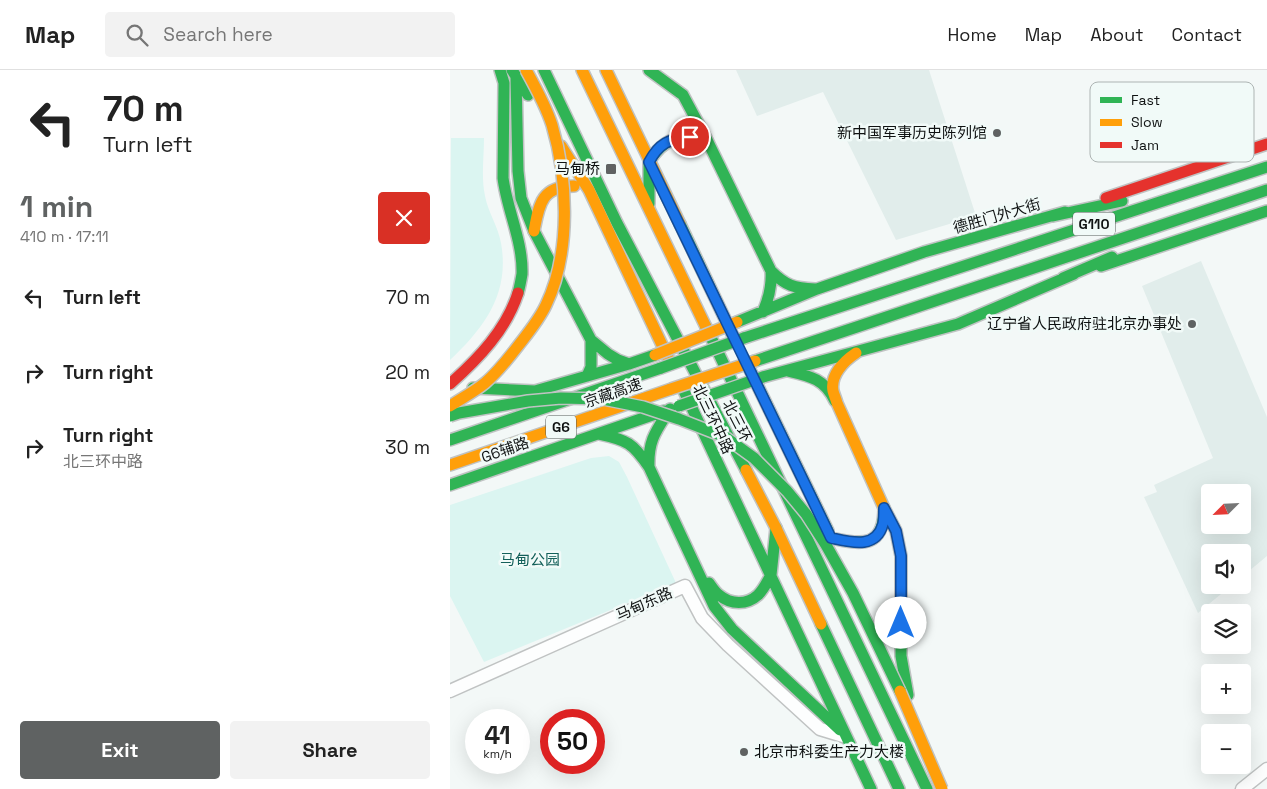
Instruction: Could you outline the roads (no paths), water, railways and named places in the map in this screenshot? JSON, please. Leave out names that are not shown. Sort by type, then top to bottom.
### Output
[{"type":"main road","points":[[450,386],[467,370],[500,330],[514,307],[521,282],[521,258],[505,190],[503,168],[504,83],[500,70]]},
{"type":"main road","points":[[450,406],[486,383],[511,356],[533,327],[549,298],[557,271],[563,240],[565,205],[562,166],[552,125],[526,70]]},
{"type":"main road","name":"北三环","points":[[544,70],[617,223],[776,528],[899,789]]},
{"type":"main road","name":"北三环","points":[[582,70],[927,789]]},
{"type":"main road","points":[[606,70],[831,538],[948,775]]},
{"type":"main road","points":[[649,70],[683,95],[771,271],[782,282],[795,288],[817,289]]},
{"type":"main road","points":[[514,73],[521,198],[534,231],[591,340],[608,354],[629,364]]},
{"type":"main road","name":"北三环中路","points":[[514,73],[589,190],[871,789]]},
{"type":"main road","points":[[648,208],[649,162],[654,152],[665,143],[676,138],[706,138]]},
{"type":"main road","name":"德胜门外大街","points":[[1254,148],[1267,144]]},
{"type":"main road","name":"德胜门外大街","points":[[643,360],[817,289],[924,252],[1053,216],[1214,162]]},
{"type":"main road","points":[[1053,216],[1264,168]]},
{"type":"main road","name":"G110","points":[[744,338],[1264,168]]},
{"type":"main road","points":[[534,231],[540,204],[549,193],[558,188],[572,186],[589,190],[617,223]]},
{"type":"main road","points":[[649,467],[648,451],[658,427],[674,408],[785,370],[958,324],[1267,190]]},
{"type":"main road","name":"G110","points":[[755,361],[1267,190]]},
{"type":"main road","points":[[1063,278],[1267,211]]},
{"type":"main road","points":[[763,312],[771,290],[771,271]]},
{"type":"main road","name":"京藏高速","points":[[450,440],[744,338]]},
{"type":"main road","points":[[587,376],[591,367],[591,340]]},
{"type":"main road","points":[[861,350],[850,357],[839,369],[833,381],[833,390],[837,403],[896,531],[901,556],[902,656],[908,695]]},
{"type":"main road","points":[[450,386],[535,391],[643,360]]},
{"type":"main road","points":[[509,419],[643,360]]},
{"type":"main road","name":"京藏高速","points":[[450,465],[755,361]]},
{"type":"main road","points":[[785,370],[814,378],[825,385],[837,403]]},
{"type":"main road","points":[[450,416],[528,401],[562,398],[604,399],[643,407],[680,419],[725,437],[754,458],[787,490],[806,514],[826,545],[853,593],[895,680],[942,789]]},
{"type":"main road","name":"G6辅路","points":[[450,485],[674,408]]},
{"type":"main road","points":[[450,430],[478,430]]},
{"type":"main road","points":[[599,434],[622,439],[630,443],[641,453],[714,606],[732,630],[847,737]]},
{"type":"main road","points":[[795,512],[831,538],[865,543],[875,538],[882,526],[884,508]]},
{"type":"main road","points":[[695,564],[718,595],[731,603],[744,603],[755,598],[771,576],[776,528]]},
{"type":"street","name":"马甸东路","points":[[450,691],[686,586],[702,618],[728,645],[820,729],[847,737]]},
{"type":"street","points":[[1242,789],[1267,769]]},
{"type":"place","name":"新中国军事历史陈列馆","points":[[997,133]]},
{"type":"place","name":"马甸桥","points":[[611,169]]},
{"type":"place","name":"辽宁省人民政府驻北京办事处","points":[[1192,324]]},
{"type":"place","name":"北京市科委生产力大楼","points":[[744,752]]},
{"type":"park label","name":"马甸公园","points":[[530,560]]}]
